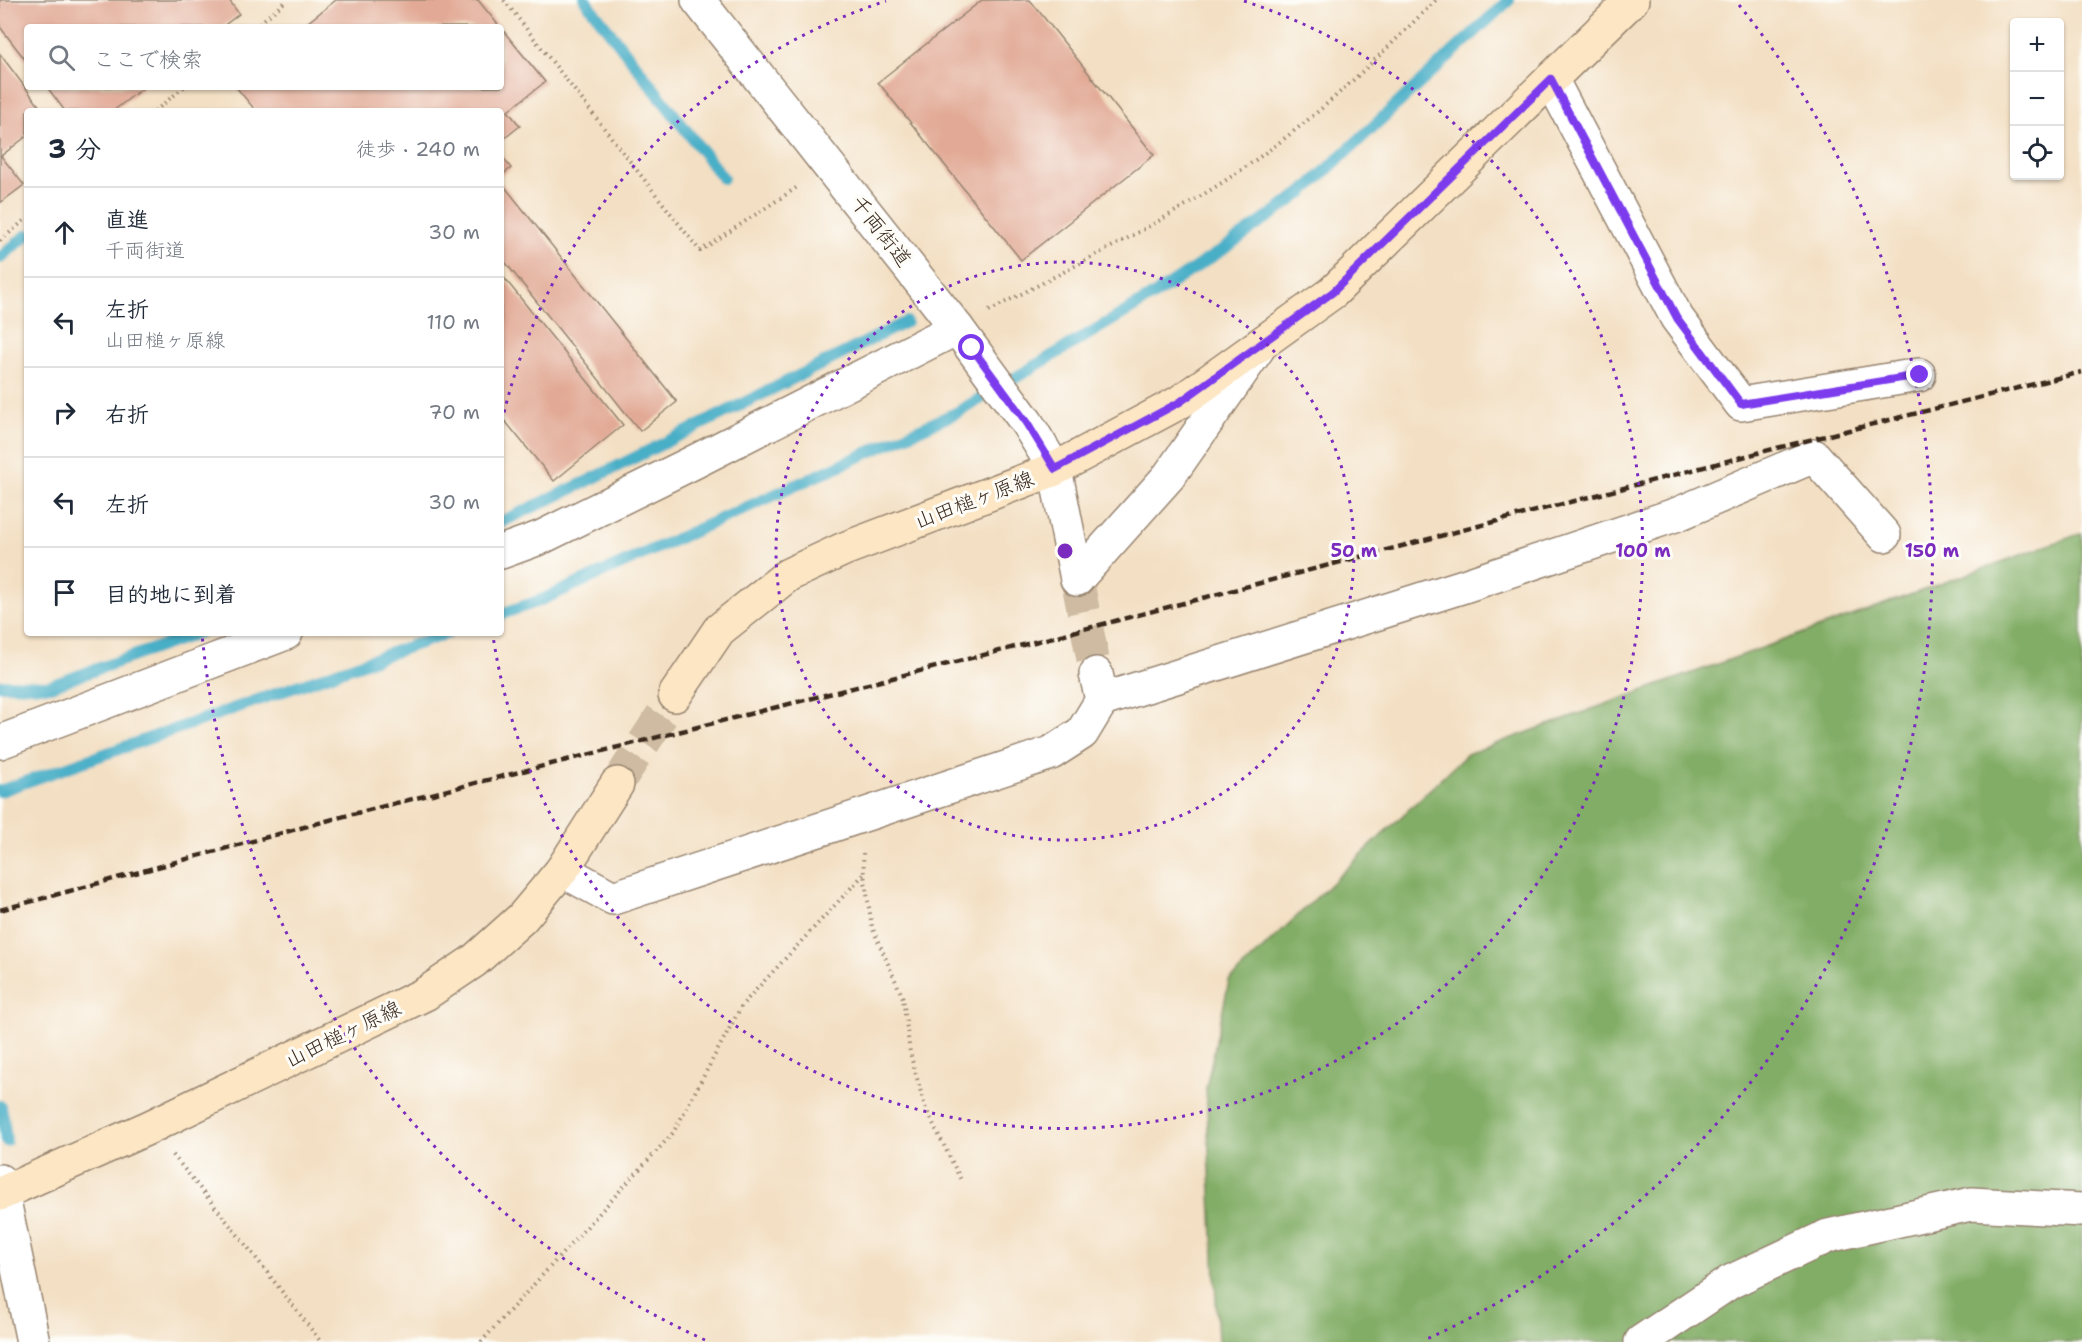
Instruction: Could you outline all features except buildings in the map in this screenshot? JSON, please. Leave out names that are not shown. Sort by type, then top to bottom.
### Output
[{"type":"main road","name":"山田槌ヶ原線","points":[[675,695],[719,630],[788,575],[844,549],[1055,469],[1180,402],[1263,343],[1333,292],[1632,0]]},
{"type":"main road","name":"山田槌ヶ原線","points":[[1,1190],[150,1127],[425,994],[474,961],[522,918],[562,870],[617,784]]},
{"type":"street","name":"千両街道","points":[[698,0],[965,338],[1027,423],[1055,469]]},
{"type":"street","points":[[1551,79],[1677,318],[1741,404],[1920,375]]},
{"type":"street","points":[[504,551],[542,537],[694,462],[965,338]]},
{"type":"street","points":[[1055,469],[1077,579],[1169,476],[1263,343]]},
{"type":"street","points":[[562,870],[613,898],[861,816],[1051,753],[1082,733],[1099,687],[1464,586],[1678,514],[1814,456],[1884,535]]},
{"type":"street","points":[[0,742],[278,636]]},
{"type":"street","points":[[1,1190],[33,1342]]},
{"type":"street","points":[[1641,1342],[1730,1282],[1828,1236],[1971,1204],[2082,1210]]},
{"type":"path","points":[[259,24],[287,0]]},
{"type":"path","points":[[504,0],[700,251],[829,165]]},
{"type":"path","points":[[965,338],[1233,176],[1326,106],[1437,0]]},
{"type":"path","points":[[159,108],[180,90]]},
{"type":"path","points":[[0,241],[24,221]]},
{"type":"path","points":[[861,816],[864,874],[872,927],[903,998],[910,1053],[926,1107],[961,1180]]},
{"type":"path","points":[[481,1342],[673,1133],[742,1005],[864,874]]},
{"type":"path","points":[[150,1127],[321,1342]]},
{"type":"green space","points":[[2082,533],[2082,1342],[1218,1342],[1206,1088],[1229,981],[1467,754]]},
{"type":"waterway","points":[[585,0],[723,178]]},
{"type":"waterway","points":[[504,613],[539,601],[958,412],[1154,295],[1303,192],[1509,0]]},
{"type":"waterway","points":[[0,258],[24,238]]},
{"type":"waterway","points":[[504,521],[906,322]]},
{"type":"waterway","points":[[0,685],[50,686],[190,636]]},
{"type":"waterway","points":[[0,791],[439,636]]},
{"type":"waterway","points":[[0,1106],[6,1141]]},
{"type":"tunnel","points":[[1077,579],[1096,674]]},
{"type":"tunnel","points":[[617,784],[675,695]]},
{"type":"railway","points":[[0,910],[337,818],[1023,645],[1773,449],[2082,372]]},
{"type":"route","points":[[972,348],[1027,423],[1055,469],[1180,402],[1333,292],[1551,79],[1677,318],[1741,404],[1920,375]]}]
